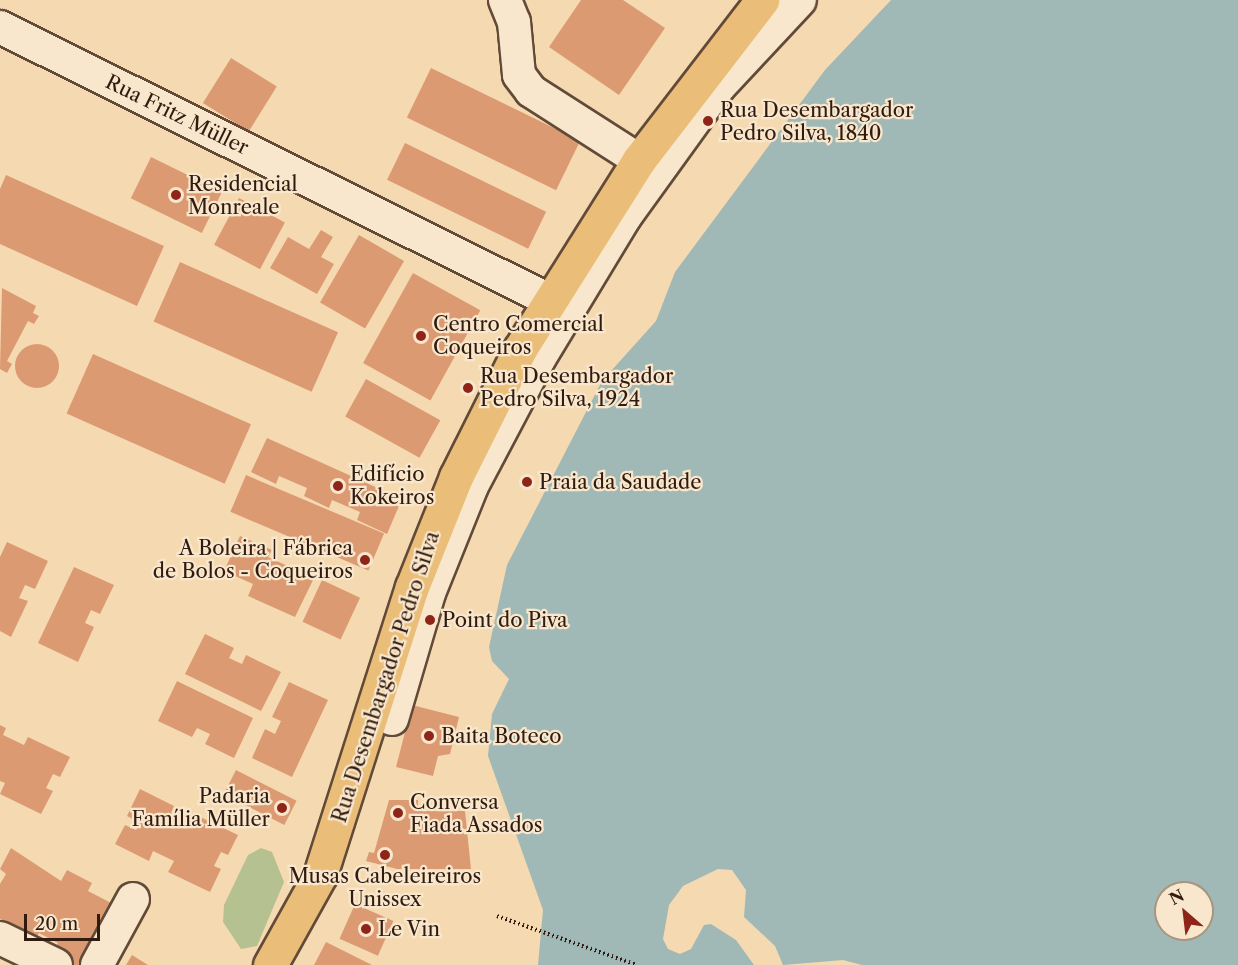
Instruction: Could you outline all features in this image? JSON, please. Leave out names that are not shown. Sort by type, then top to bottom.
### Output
[{"type":"main road","name":"Rua Desembargador Pedro Silva","points":[[270,965],[320,875],[412,587],[456,477],[547,299],[639,160],[762,0]]},
{"type":"street","points":[[505,0],[514,22],[519,75],[531,91],[639,160]]},
{"type":"street","points":[[392,719],[429,593],[472,486],[539,359],[626,217],[718,88],[800,0]]},
{"type":"street","name":"Rua Fritz Müller","points":[[0,27],[547,299]]},
{"type":"street","points":[[97,965],[133,899]]},
{"type":"street","points":[[0,938],[56,965]]},
{"type":"path","points":[[497,916],[637,965]]},
{"type":"green space","points":[[261,848],[272,852],[284,882],[257,946],[241,949],[223,922],[224,905],[248,855]]},
{"type":"water","points":[[891,0],[1238,0],[1238,965],[862,965],[843,960],[783,965],[775,946],[744,917],[746,890],[732,870],[718,869],[683,886],[669,905],[663,939],[668,949],[680,954],[691,949],[704,925],[711,924],[736,940],[754,965],[538,965],[543,910],[488,756],[492,714],[509,679],[492,661],[489,647],[507,565],[602,381],[656,321],[675,272],[825,70]]},
{"type":"building","points":[[581,0],[623,0],[665,28],[619,95],[549,47]]},
{"type":"building","points":[[231,58],[277,87],[249,132],[203,103]]},
{"type":"building","points":[[431,68],[580,141],[556,190],[407,117]]},
{"type":"building","points":[[405,143],[546,212],[528,249],[387,180]]},
{"type":"building","name":"Residencial Monreale","points":[[151,157],[222,192],[202,233],[131,198]]},
{"type":"building","points":[[6,175],[164,246],[137,306],[0,244],[0,189]]},
{"type":"building","points":[[239,198],[285,222],[260,269],[214,245]]},
{"type":"building","points":[[321,230],[333,237],[321,257],[334,264],[317,294],[270,268],[288,237],[309,249]]},
{"type":"building","points":[[359,235],[404,261],[365,329],[320,303]]},
{"type":"building","points":[[180,262],[338,332],[312,392],[154,321]]},
{"type":"building","name":"Centro Comercial Coqueiros","points":[[413,273],[480,310],[430,400],[363,363]]},
{"type":"building","points":[[2,288],[36,306],[33,313],[39,316],[34,324],[28,321],[7,361],[12,364],[7,373],[0,369]]},
{"type":"building","points":[[37,344],[52,351],[59,366],[52,381],[37,388],[22,381],[15,366],[22,351]]},
{"type":"building","points":[[93,354],[251,424],[225,484],[67,413]]},
{"type":"building","points":[[366,379],[440,420],[419,458],[345,417]]},
{"type":"building","name":"Edifício Kokeiros","points":[[267,438],[402,499],[387,534],[357,520],[360,512],[332,500],[329,508],[304,496],[307,488],[279,476],[276,484],[251,472]]},
{"type":"building","points":[[246,475],[384,534],[368,570],[230,512]]},
{"type":"building","points":[[240,536],[272,550],[268,557],[314,578],[295,617],[248,596],[253,584],[224,571]]},
{"type":"building","points":[[7,542],[48,561],[35,589],[25,585],[19,598],[28,601],[11,637],[0,631],[0,557]]},
{"type":"building","points":[[74,567],[114,585],[100,614],[91,610],[85,623],[94,627],[78,662],[38,643]]},
{"type":"building","points":[[322,580],[360,598],[341,639],[303,622]]},
{"type":"building","points":[[205,634],[234,648],[229,658],[242,664],[246,655],[281,672],[261,711],[185,674]]},
{"type":"building","points":[[177,681],[253,718],[234,758],[205,744],[210,734],[197,728],[192,737],[158,721]]},
{"type":"building","points":[[289,682],[328,700],[292,777],[252,758],[265,729],[275,734],[281,721],[272,717]]},
{"type":"building","name":"Baita Boteco","points":[[412,705],[459,717],[450,754],[438,756],[433,776],[396,767]]},
{"type":"building","points":[[0,725],[6,728],[3,735],[24,745],[28,737],[70,757],[60,777],[53,774],[46,788],[53,791],[41,814],[0,794],[5,783],[0,781]]},
{"type":"building","points":[[236,770],[297,801],[284,825],[224,794]]},
{"type":"building","points":[[140,789],[174,806],[171,813],[192,823],[196,815],[238,835],[228,855],[221,852],[214,866],[221,869],[210,892],[168,872],[174,861],[153,851],[149,861],[115,844],[125,825],[136,830],[140,823],[127,816]]},
{"type":"building","points":[[389,800],[418,800],[418,811],[465,811],[471,869],[397,869],[366,861],[369,852],[374,853]]},
{"type":"building","points":[[11,848],[61,881],[67,870],[92,883],[88,891],[119,907],[88,965],[66,965],[51,957],[58,943],[39,933],[32,945],[10,933],[13,926],[0,919],[0,884],[6,874],[0,869]]},
{"type":"building","name":"Le Vin","points":[[355,904],[393,921],[378,956],[340,939]]},
{"type":"building","points":[[326,942],[372,965],[314,965]]},
{"type":"building","points":[[132,955],[148,965],[126,965]]},
{"type":"place","name":"Rua Desembargador Pedro Silva, 1840","points":[[708,121]]},
{"type":"place","name":"Residencial Monreale","points":[[176,195]]},
{"type":"place","name":"Centro Comercial Coqueiros","points":[[421,336]]},
{"type":"place","name":"Rua Desembargador Pedro Silva, 1924","points":[[468,388]]},
{"type":"place","name":"Praia da Saudade","points":[[527,482]]},
{"type":"place","name":"Edifício Kokeiros","points":[[338,486]]},
{"type":"place","name":"A Boleira | Fábrica de Bolos - Coqueiros","points":[[365,560]]},
{"type":"place","name":"Point do Piva","points":[[430,620]]},
{"type":"place","name":"Baita Boteco","points":[[429,736]]},
{"type":"place","name":"Padaria Família Müller","points":[[282,808]]},
{"type":"place","name":"Conversa Fiada Assados","points":[[398,813]]},
{"type":"place","name":"Musas Cabeleireiros Unissex","points":[[385,855]]},
{"type":"place","name":"Le Vin","points":[[366,929]]}]
